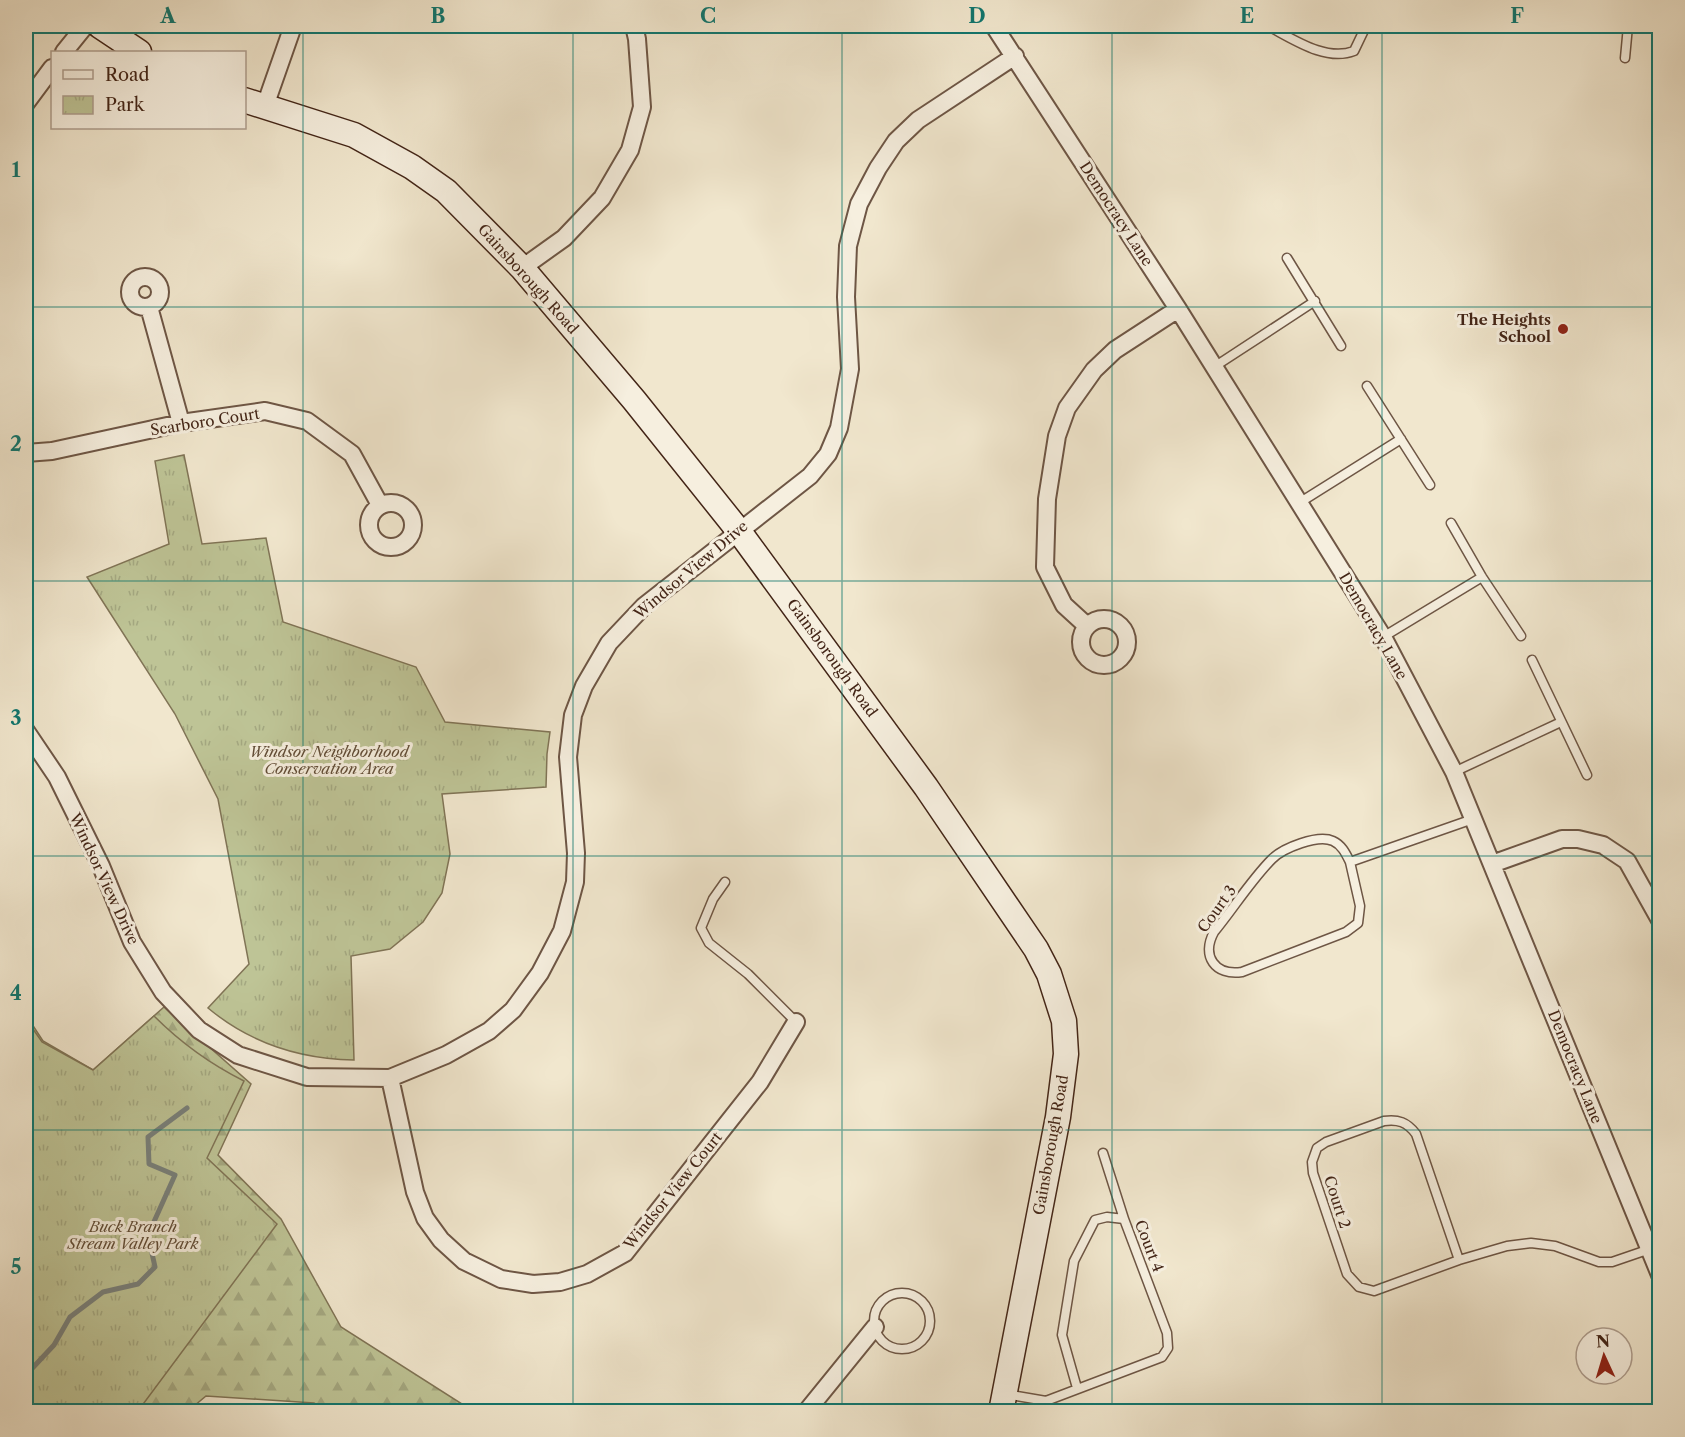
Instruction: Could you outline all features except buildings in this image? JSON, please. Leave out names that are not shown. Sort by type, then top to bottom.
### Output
[{"type":"street","points":[[65,51],[85,26]]},
{"type":"street","points":[[100,26],[138,51]]},
{"type":"street","points":[[255,103],[293,26]]},
{"type":"street","points":[[522,268],[564,238],[602,198],[630,150],[642,107],[634,26]]},
{"type":"street","name":"Democracy Lane","points":[[994,26],[1178,309],[1383,637],[1454,772],[1655,1247],[1659,1275]]},
{"type":"street","name":"Windsor View Drive","points":[[26,731],[57,777],[100,866],[132,942],[163,992],[199,1030],[238,1055],[307,1077],[390,1078],[446,1055],[489,1031],[513,1010],[540,973],[562,931],[575,882],[576,853],[568,757],[573,715],[584,686],[609,643],[644,606],[738,530],[810,476],[828,454],[839,428],[850,369],[846,297],[848,246],[860,204],[878,168],[896,141],[918,120],[1015,56]]},
{"type":"street","points":[[26,103],[51,69]]},
{"type":"street","name":"Gainsborough Road","points":[[255,103],[354,135],[412,167],[446,190],[522,268],[634,400],[738,530],[927,788],[1036,949],[1057,997],[1064,1021],[1066,1054],[1059,1117],[1002,1403]]},
{"type":"street","points":[[149,307],[181,423]]},
{"type":"street","points":[[1087,626],[1064,605],[1045,567],[1047,499],[1058,436],[1067,408],[1094,370],[1115,350],[1178,309]]},
{"type":"street","name":"Scarboro Court","points":[[26,453],[52,451],[181,423],[265,411],[307,421],[352,454],[380,506]]},
{"type":"street","points":[[1492,864],[1562,839],[1578,839],[1603,845],[1628,861],[1659,920]]},
{"type":"street","name":"Windsor View Court","points":[[390,1078],[415,1192],[425,1218],[441,1240],[464,1261],[501,1279],[532,1284],[560,1282],[587,1274],[625,1253],[760,1082],[796,1022]]},
{"type":"street","points":[[806,1412],[875,1328]]},
{"type":"lane","points":[[1268,26],[1307,46],[1342,55],[1354,51],[1366,26]]},
{"type":"lane","points":[[1625,58],[1628,26]]},
{"type":"lane","points":[[1287,258],[1341,346]]},
{"type":"lane","points":[[1214,367],[1315,302]]},
{"type":"lane","points":[[1367,386],[1430,485]]},
{"type":"lane","points":[[1299,503],[1401,439]]},
{"type":"lane","points":[[1451,523],[1482,577],[1521,636]]},
{"type":"lane","points":[[1383,637],[1482,577]]},
{"type":"lane","points":[[1532,660],[1587,775]]},
{"type":"lane","points":[[1454,772],[1561,722]]},
{"type":"lane","points":[[1350,862],[1473,819]]},
{"type":"lane","name":"Court 3","points":[[1318,839],[1332,840],[1338,844],[1345,851],[1350,862],[1360,906],[1358,924],[1346,932],[1233,974],[1216,966],[1209,957],[1208,944],[1214,932],[1274,857],[1300,843],[1318,839]]},
{"type":"lane","points":[[725,882],[713,899],[701,928],[709,943],[748,974],[796,1022]]},
{"type":"lane","name":"Court 2","points":[[1459,1260],[1416,1134],[1410,1126],[1393,1120],[1384,1121],[1326,1142],[1317,1148],[1312,1162],[1313,1173],[1347,1274],[1359,1287],[1374,1291],[1459,1260],[1507,1246],[1531,1243],[1555,1246],[1599,1262],[1612,1262],[1655,1247]]},
{"type":"lane","points":[[1103,1153],[1124,1219]]},
{"type":"lane","name":"Court 4","points":[[1002,1403],[1046,1401],[1162,1357],[1168,1348],[1167,1333],[1124,1219],[1107,1217],[1095,1220],[1074,1261],[1062,1335],[1077,1388]]},
{"type":"lane","points":[[900,1293],[908,1293],[922,1300],[930,1314],[929,1329],[925,1337],[913,1346],[905,1348],[890,1345],[883,1341],[875,1328],[876,1312],[880,1305],[885,1299],[900,1293]]},
{"type":"green space","name":"Windsor Neighborhood Conservation Area","points":[[184,455],[202,544],[266,538],[283,622],[416,667],[445,722],[550,732],[546,787],[442,794],[450,854],[442,893],[423,922],[390,949],[351,956],[354,1060],[314,1056],[276,1047],[241,1031],[208,1008],[249,964],[218,799],[175,714],[87,577],[169,544],[155,461]]},
{"type":"green space","name":"Buck Branch Stream Valley Park","points":[[164,1007],[251,1084],[218,1155],[281,1219],[341,1327],[473,1411],[326,1411],[314,1403],[206,1396],[188,1411],[26,1411],[26,1015],[43,1041],[93,1070]]},
{"type":"green space","name":"Buck Branch Stream Valley Park","points":[[154,1016],[196,1052],[244,1081],[207,1158],[277,1224],[138,1411],[26,1411],[26,1019],[42,1042],[93,1070]]},
{"type":"waterway","points":[[26,1375],[54,1345],[70,1317],[103,1292],[138,1284],[155,1267],[148,1235],[175,1175],[149,1164],[148,1137],[187,1108]]},
{"type":"place","name":"The Heights School","points":[[1563,329]]}]
